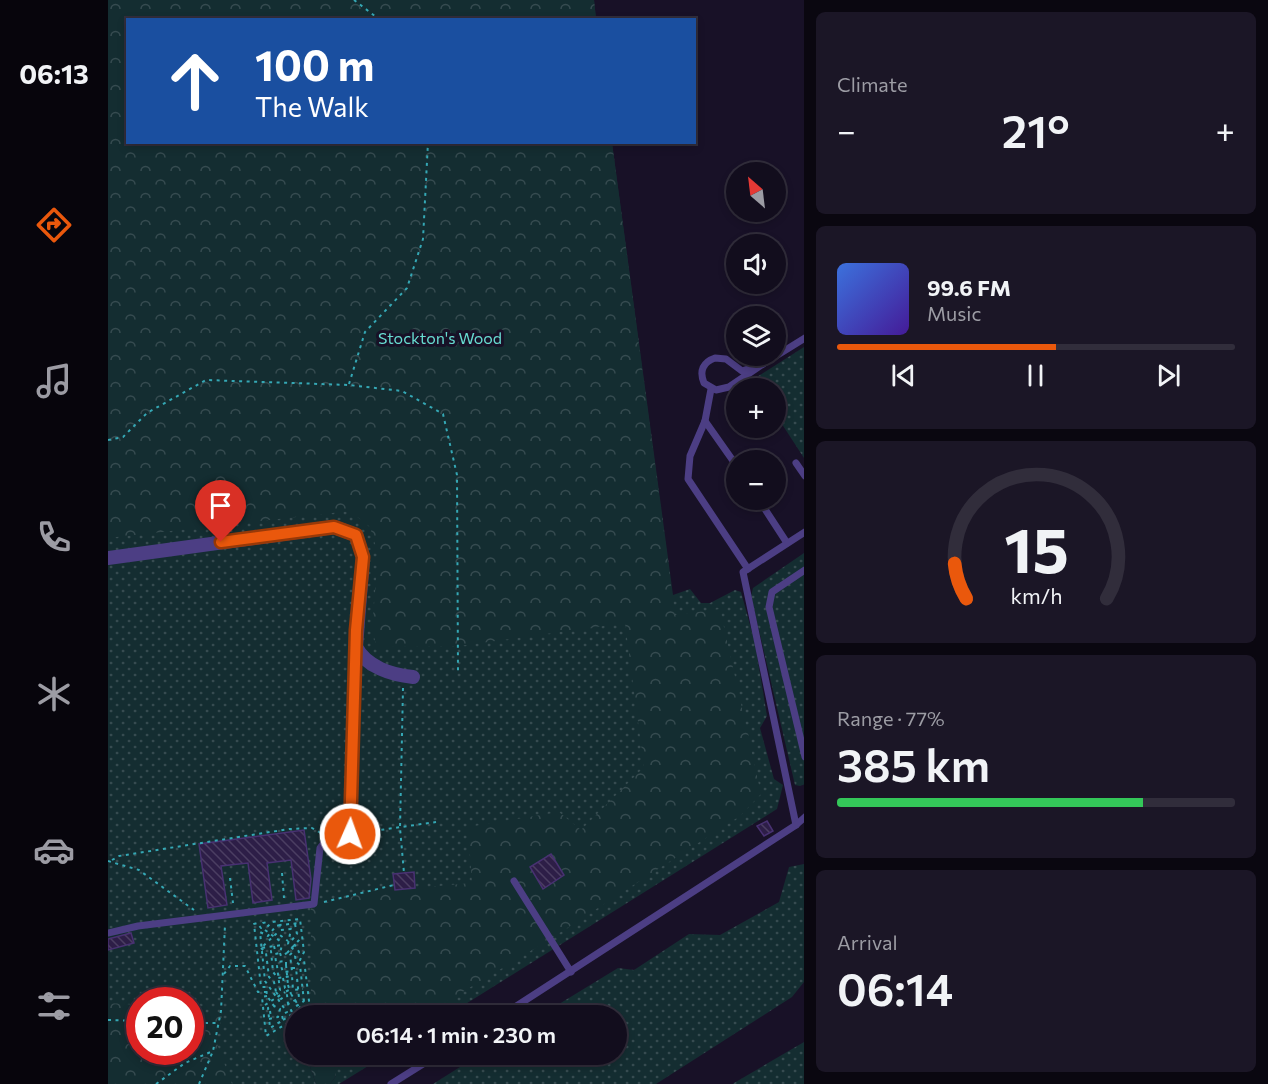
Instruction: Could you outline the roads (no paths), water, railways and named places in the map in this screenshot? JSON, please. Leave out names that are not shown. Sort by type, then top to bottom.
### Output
[{"type":"street","points":[[108,558],[334,527],[356,535],[363,557],[356,647],[360,656],[370,663],[408,676]]},
{"type":"lane","points":[[786,349],[804,338]]},
{"type":"lane","points":[[726,360],[709,360],[701,373],[704,383],[711,389],[731,389],[760,366]]},
{"type":"lane","points":[[735,366],[742,371],[757,366]]},
{"type":"lane","points":[[711,389],[705,421],[690,456],[687,480],[748,569]]},
{"type":"lane","points":[[705,421],[726,451]]},
{"type":"lane","points":[[796,463],[804,476]]},
{"type":"lane","points":[[766,510],[787,543]]},
{"type":"lane","points":[[796,825],[743,572],[804,532]]},
{"type":"lane","points":[[804,570],[772,591],[769,607],[804,757]]},
{"type":"lane","points":[[108,933],[138,926],[314,904],[320,848],[328,837],[350,834],[356,647]]},
{"type":"lane","points":[[518,1005],[796,825],[804,817]]},
{"type":"lane","points":[[514,880],[571,972]]},
{"type":"lane","points":[[391,1084],[421,1065]]},
{"type":"park label","name":"Stockton's Wood","points":[[440,338]]}]
